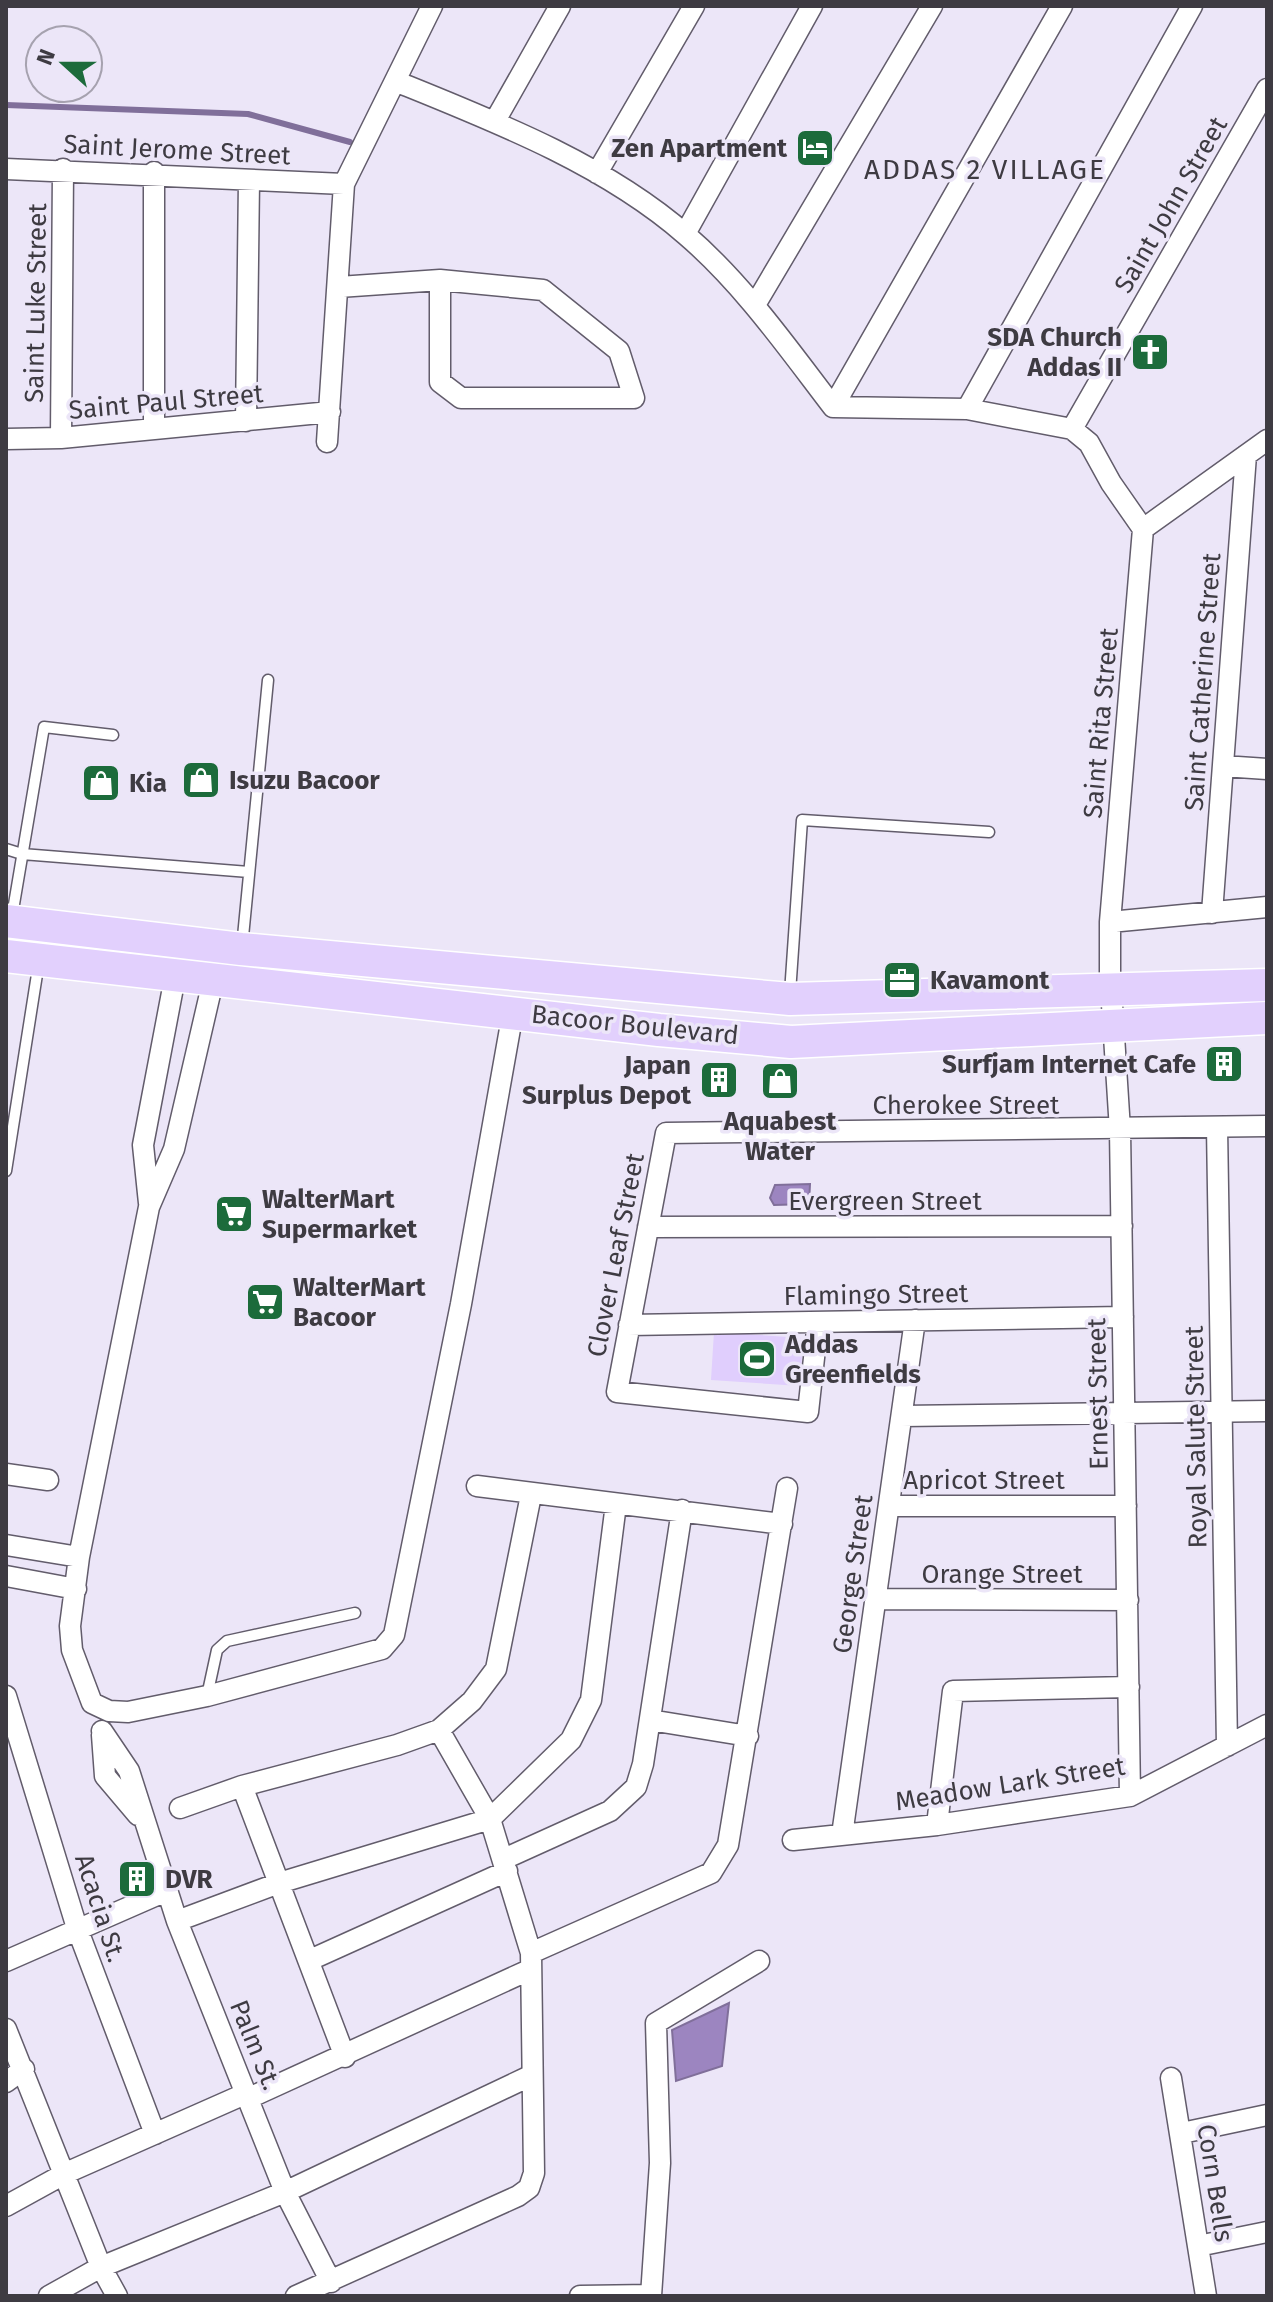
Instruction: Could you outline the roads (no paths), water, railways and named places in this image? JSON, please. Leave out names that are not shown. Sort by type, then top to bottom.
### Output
[{"type":"main road","name":"Bacoor Boulevard","points":[[8,921],[44,928],[241,949],[790,999],[1112,992],[1267,985]]},
{"type":"main road","name":"Bacoor Boulevard","points":[[6,956],[175,977],[791,1042],[1267,1018]]},
{"type":"street","points":[[327,442],[344,184],[432,6]]},
{"type":"street","points":[[495,121],[560,6]]},
{"type":"street","points":[[597,173],[694,6]]},
{"type":"street","points":[[685,234],[812,6]]},
{"type":"street","points":[[755,305],[932,6]]},
{"type":"street","points":[[833,407],[1062,6]]},
{"type":"street","points":[[967,409],[1192,6]]},
{"type":"street","points":[[395,81],[495,121],[597,173],[685,234],[755,305],[833,407]]},
{"type":"street","name":"Saint John Street","points":[[1072,429],[1267,89]]},
{"type":"street","name":"Saint Jerome Street","points":[[6,169],[154,172],[344,184]]},
{"type":"street","name":"Saint Luke Street","points":[[61,438],[63,169]]},
{"type":"street","points":[[154,172],[154,427]]},
{"type":"street","points":[[246,421],[249,180]]},
{"type":"street","points":[[339,287],[440,280],[543,290],[619,351],[634,398],[461,398],[440,382],[440,280]]},
{"type":"street","points":[[833,407],[967,409],[1072,429],[1089,443],[1111,483],[1143,529],[1267,440]]},
{"type":"street","name":"Saint Paul Street","points":[[6,439],[61,438],[330,412]]},
{"type":"street","name":"Saint Catherine Street","points":[[1212,913],[1246,455]]},
{"type":"street","name":"Saint Rita Street","points":[[1112,992],[1110,922],[1143,529]]},
{"type":"street","points":[[1223,766],[1267,769]]},
{"type":"street","points":[[1110,922],[1267,907]]},
{"type":"street","points":[[149,1207],[143,1145],[175,977]]},
{"type":"street","points":[[149,1207],[174,1149],[213,981]]},
{"type":"street","name":"Ernest Street","points":[[1112,992],[1120,1130],[1130,1796]]},
{"type":"street","points":[[92,1703],[109,1711],[128,1712],[207,1696],[382,1649],[394,1635],[461,1304],[513,1012]]},
{"type":"street","points":[[151,1107],[181,1113]]},
{"type":"street","name":"Cherokee Street","points":[[666,1133],[1267,1126]]},
{"type":"street","name":"Royal Salute Street","points":[[1217,1127],[1227,1746]]},
{"type":"street","name":"Clover Leaf Street","points":[[666,1133],[617,1392],[808,1412],[818,1322]]},
{"type":"street","name":"Palm St.","points":[[149,1207],[79,1557],[70,1626],[72,1650],[102,1731],[129,1771],[177,1921],[285,2192],[331,2282]]},
{"type":"street","name":"Evergreen Street","points":[[648,1227],[1122,1226]]},
{"type":"street","name":"Flamingo Street","points":[[629,1325],[1123,1317]]},
{"type":"street","name":"George Street","points":[[842,1835],[915,1320]]},
{"type":"street","points":[[902,1416],[1267,1411]]},
{"type":"street","points":[[6,1474],[48,1480]]},
{"type":"street","points":[[477,1486],[782,1524]]},
{"type":"street","points":[[6,2206],[66,2173],[345,2057],[711,1873],[728,1845],[787,1488]]},
{"type":"street","points":[[180,1808],[242,1786],[397,1745],[439,1730],[472,1701],[496,1669],[531,1495]]},
{"type":"street","points":[[177,1921],[279,1883],[490,1819],[571,1740],[586,1715],[616,1504]]},
{"type":"street","name":"Apricot Street","points":[[889,1506],[1126,1506]]},
{"type":"street","points":[[310,1960],[610,1811],[636,1787],[643,1764],[682,1510]]},
{"type":"street","points":[[6,1545],[79,1557]]},
{"type":"street","points":[[6,1576],[76,1589]]},
{"type":"street","name":"Orange Street","points":[[875,1599],[1128,1600]]},
{"type":"street","points":[[937,1825],[953,1691],[1129,1687]]},
{"type":"street","name":"Acacia St.","points":[[6,1696],[77,1928],[155,2134]]},
{"type":"street","points":[[650,1720],[748,1736]]},
{"type":"street","name":"Meadow Lark Street","points":[[793,1840],[937,1825],[1130,1796],[1267,1725]]},
{"type":"street","points":[[296,2296],[529,2188],[534,2173],[530,1962],[490,1819],[439,1730]]},
{"type":"street","points":[[242,1786],[345,2057]]},
{"type":"street","points":[[6,1961],[166,1891]]},
{"type":"street","points":[[580,2296],[651,2296],[660,2163],[656,2023],[759,1961]]},
{"type":"street","points":[[6,2029],[101,2267],[117,2296]]},
{"type":"street","points":[[6,2082],[24,2069]]},
{"type":"street","points":[[49,2296],[101,2267],[285,2192],[530,2076]]},
{"type":"street","name":"Corn Bells","points":[[1171,2078],[1206,2296]]},
{"type":"street","points":[[1182,2133],[1267,2115]]},
{"type":"street","points":[[1198,2246],[1267,2232]]},
{"type":"lane","points":[[241,949],[268,680]]},
{"type":"lane","points":[[8,921],[44,727],[113,735]]},
{"type":"lane","points":[[790,999],[802,820],[989,832]]},
{"type":"lane","points":[[6,849],[22,854],[249,872]]},
{"type":"lane","points":[[6,1171],[44,928]]},
{"type":"lane","points":[[207,1696],[217,1650],[227,1641],[355,1613]]},
{"type":"waterway","points":[[6,105],[248,114],[350,142]]},
{"type":"place","name":"Zen Apartment","points":[[815,148]]},
{"type":"place","name":"SDA Church Addas II","points":[[1150,352]]},
{"type":"place","name":"Isuzu Bacoor","points":[[201,780]]},
{"type":"place","name":"Kia","points":[[101,783]]},
{"type":"place","name":"Kavamont","points":[[902,980]]},
{"type":"place","name":"Surfjam Internet Cafe","points":[[1224,1064]]},
{"type":"place","name":"Japan Surplus Depot","points":[[719,1080]]},
{"type":"place","name":"Aquabest Water","points":[[780,1081]]},
{"type":"place","name":"WalterMart Supermarket","points":[[234,1214]]},
{"type":"place","name":"WalterMart Bacoor","points":[[265,1302]]},
{"type":"place","name":"Addas Greenfields","points":[[757,1359]]},
{"type":"place","name":"DVR","points":[[137,1879]]},
{"type":"district","name":"ADDAS 2 VILLAGE","points":[[985,169]]}]
